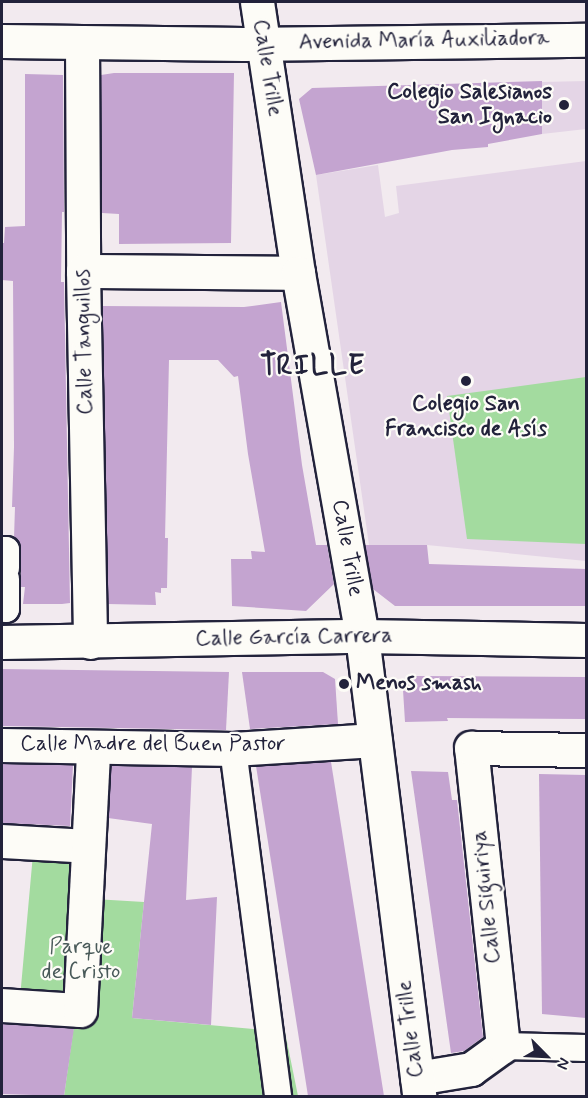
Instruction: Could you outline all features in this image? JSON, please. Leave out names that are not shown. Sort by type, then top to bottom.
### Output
[{"type":"street","name":"Calle Trille","points":[[257,2],[298,273],[363,636],[418,1087]]},
{"type":"street","name":"Avenida María Auxiliadora","points":[[2,41],[262,43],[586,40]]},
{"type":"street","name":"Calle Tanguillos","points":[[82,42],[83,271],[90,642]]},
{"type":"street","points":[[83,271],[298,273]]},
{"type":"street","points":[[2,608],[6,609],[5,566]]},
{"type":"street","name":"Calle García Carrera","points":[[2,642],[363,636],[586,640]]},
{"type":"street","name":"Calle Madre del Buen Pastor","points":[[2,745],[93,749],[233,749],[375,741]]},
{"type":"street","name":"Calle Siguiriya","points":[[503,1046],[471,748],[586,750]]},
{"type":"street","points":[[2,1005],[80,1010],[93,749]]},
{"type":"street","points":[[233,749],[278,1096]]},
{"type":"street","points":[[2,841],[88,846]]},
{"type":"street","points":[[418,1087],[471,1069],[503,1046],[586,1048]]},
{"type":"shaded area","name":"Colegio Salesianos San Ignacio","points":[[586,81],[586,129],[542,134],[542,82]]},
{"type":"shaded area","name":"Colegio San Francisco de Asís","points":[[586,161],[586,561],[427,545],[369,545],[316,175],[378,165],[385,217],[399,213],[396,186]]},
{"type":"green space","points":[[586,377],[586,544],[467,539],[447,396]]},
{"type":"green space","name":"Parque de Cristo","points":[[34,843],[92,848],[94,899],[144,902],[132,1018],[285,1032],[298,1096],[64,1096],[74,1025],[18,1020]]},
{"type":"building","points":[[114,73],[234,73],[231,243],[119,244],[119,214],[102,213],[101,75]]},
{"type":"building","points":[[25,74],[63,75],[64,212],[62,212],[61,282],[64,282],[70,603],[62,604],[23,604],[25,587],[21,587],[21,550],[14,538],[15,507],[12,507],[13,281],[2,280],[2,243],[4,243],[5,227],[25,226]]},
{"type":"building","points":[[542,81],[542,134],[488,144],[488,147],[452,150],[316,175],[299,99],[312,88]]},
{"type":"building","points":[[281,302],[302,465],[316,545],[327,545],[334,584],[306,611],[232,606],[231,559],[252,559],[251,551],[265,552],[248,454],[238,376],[234,377],[218,360],[169,360],[165,538],[168,538],[167,588],[161,588],[161,593],[155,592],[156,605],[108,604],[102,306],[244,307]]},
{"type":"building","points":[[365,545],[427,545],[429,564],[586,569],[586,606],[395,606],[373,589]]},
{"type":"building","points":[[2,669],[229,672],[226,730],[2,726]]},
{"type":"building","points":[[242,672],[323,672],[335,679],[338,724],[250,729]]},
{"type":"building","points":[[414,676],[586,677],[586,719],[447,718],[448,721],[405,722],[403,690]]},
{"type":"building","points":[[331,762],[384,1096],[308,1096],[256,766]]},
{"type":"building","points":[[2,764],[73,765],[70,826],[2,823]]},
{"type":"building","points":[[111,766],[192,767],[186,900],[217,897],[211,1025],[132,1018],[152,824],[108,818]]},
{"type":"building","points":[[411,771],[448,772],[452,800],[457,800],[483,1037],[464,1051],[451,1053]]},
{"type":"building","points":[[539,774],[586,775],[586,1018],[542,1014]]},
{"type":"building","points":[[2,1024],[74,1028],[64,1096],[2,1094]]},
{"type":"place","name":"Colegio Salesianos San Ignacio","points":[[564,105]]},
{"type":"place","name":"Colegio San Francisco de Asís","points":[[466,381]]},
{"type":"place","name":"Menos smash","points":[[344,684]]},
{"type":"district","name":"TRILLE","points":[[313,367]]}]
